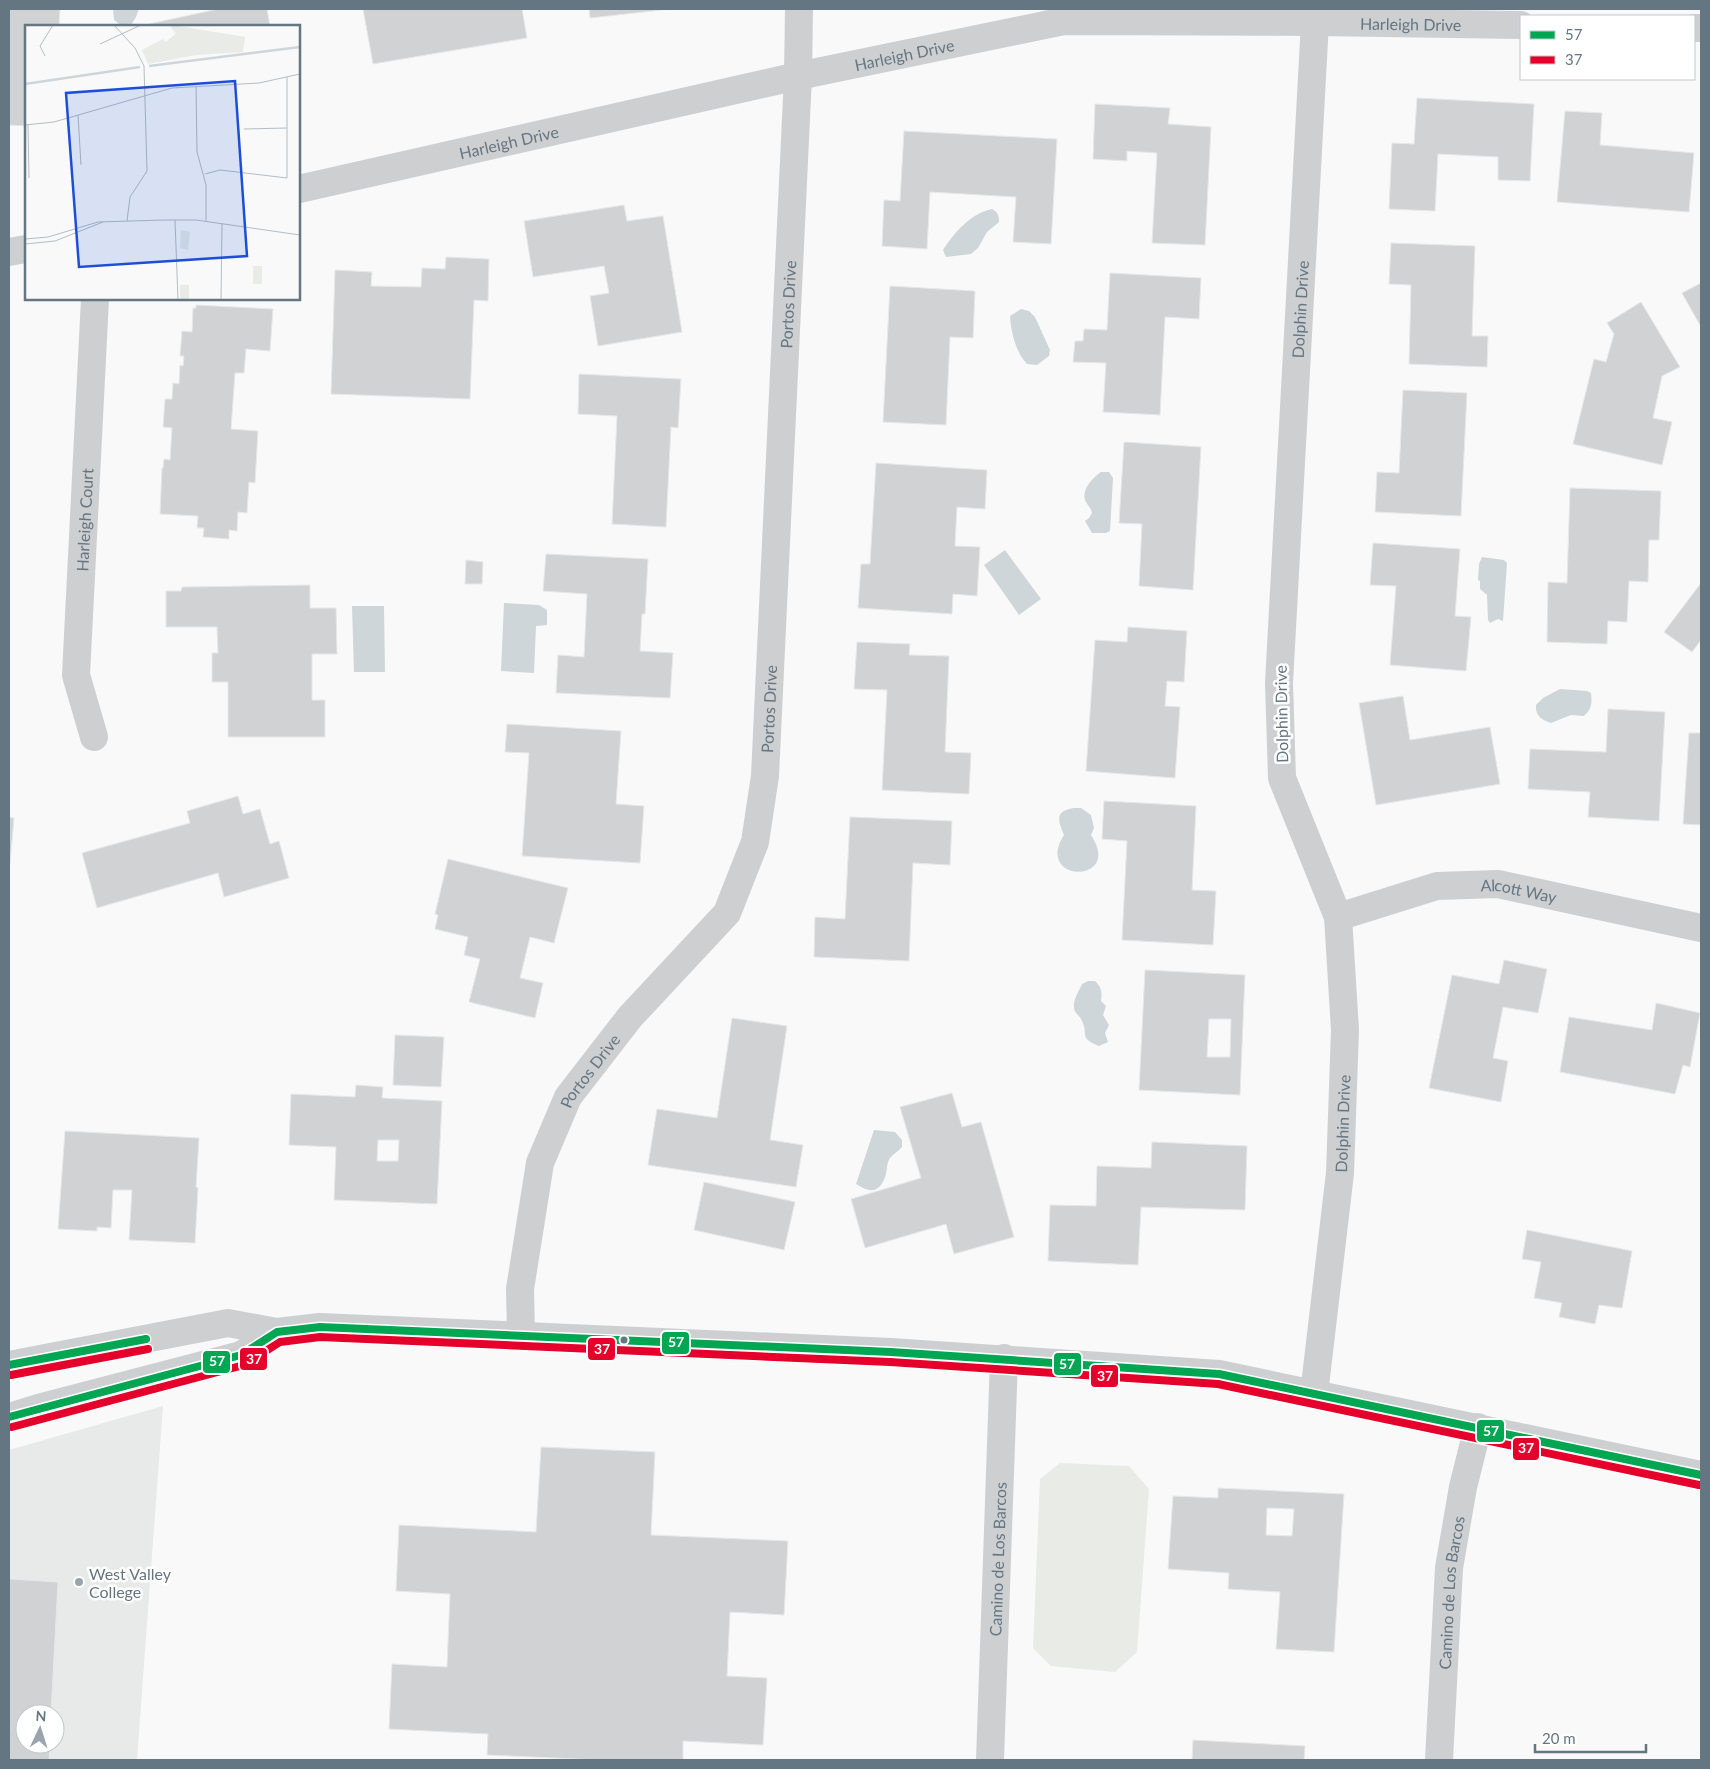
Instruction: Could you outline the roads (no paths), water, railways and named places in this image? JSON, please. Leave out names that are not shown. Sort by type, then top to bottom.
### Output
[{"type":"street","name":"Portos Drive","points":[[521,1336],[520,1289],[540,1163],[568,1097],[630,1017],[726,913],[755,842],[765,776],[798,76],[799,9]]},
{"type":"street","name":"Harleigh Drive","points":[[300,189],[798,76],[1064,21],[1520,25]]},
{"type":"street","name":"Dolphin Drive","points":[[1314,1394],[1340,1173],[1346,1030],[1338,917],[1282,778],[1279,683],[1315,22]]},
{"type":"street","points":[[9,252],[25,249]]},
{"type":"street","name":"Harleigh Court","points":[[94,737],[76,675],[95,300]]},
{"type":"street","name":"Alcott Way","points":[[1338,917],[1437,886],[1498,884],[1701,928]]},
{"type":"street","points":[[9,1366],[228,1323],[277,1332],[320,1327],[1004,1358],[1219,1374],[1701,1475]]},
{"type":"street","points":[[9,1417],[241,1355],[277,1332]]},
{"type":"street","name":"Camino de Los Barcos","points":[[990,1760],[1004,1358]]},
{"type":"street","name":"Camino de Los Barcos","points":[[1439,1760],[1449,1568],[1463,1487],[1478,1428]]},
{"type":"place","name":"West Valley College","points":[[79,1582]]}]
